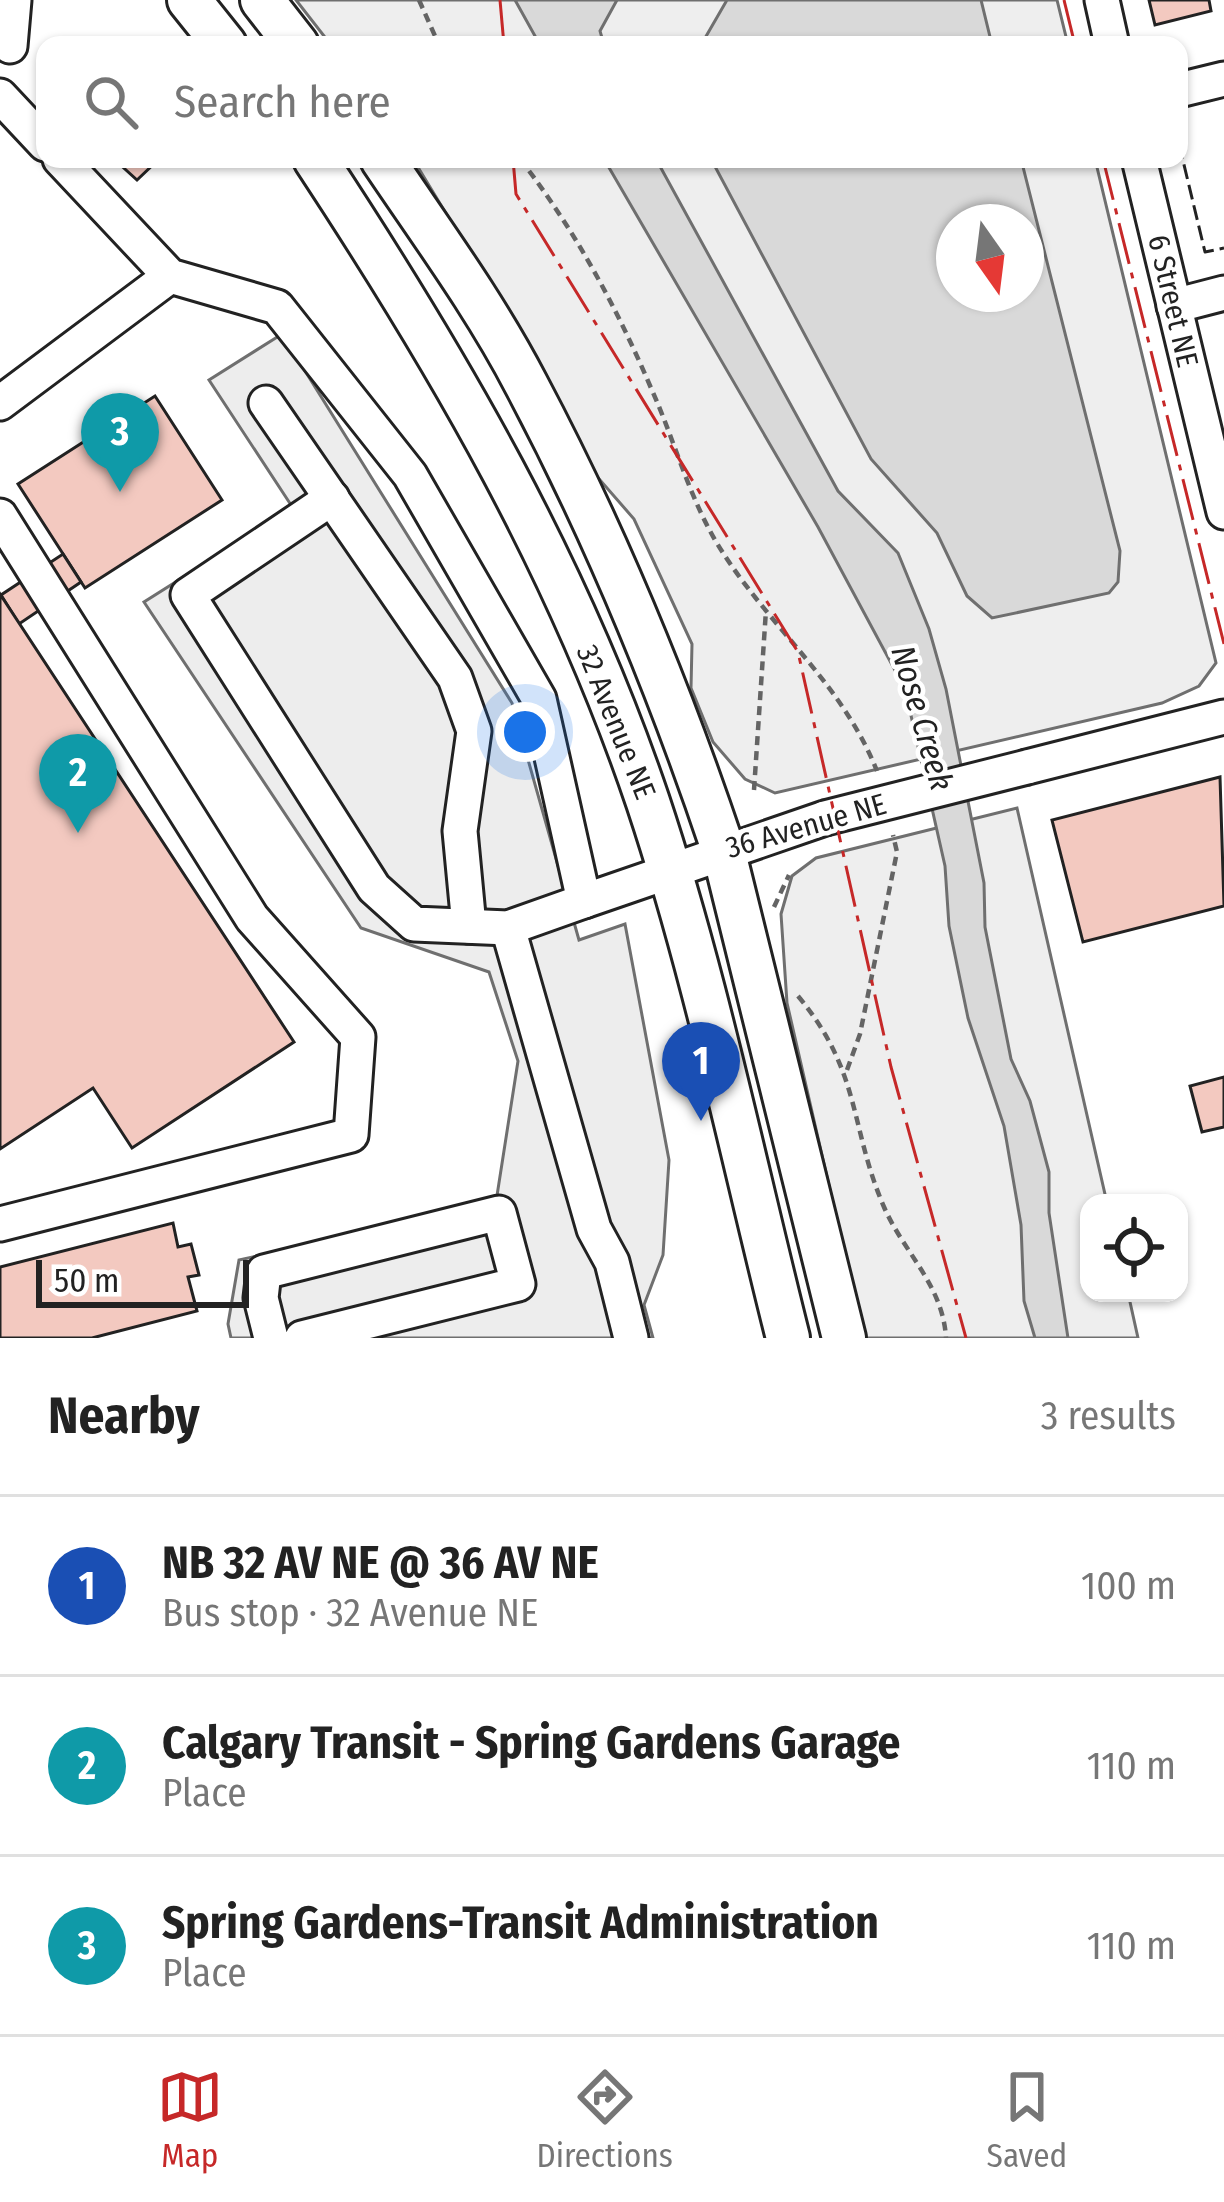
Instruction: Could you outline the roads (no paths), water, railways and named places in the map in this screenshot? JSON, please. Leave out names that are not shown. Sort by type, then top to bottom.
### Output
[{"type":"main road","points":[[189,0],[218,36]]},
{"type":"main road","points":[[262,0],[290,36]]},
{"type":"main road","name":"32 Avenue NE","points":[[321,168],[470,400],[561,584],[646,797],[669,870],[788,1338]]},
{"type":"main road","name":"32 Avenue NE","points":[[388,168],[525,382],[609,560],[723,849],[844,1338]]},
{"type":"street","points":[[3,52],[14,0]]},
{"type":"street","points":[[1102,0],[1110,36]]},
{"type":"street","points":[[1188,88],[1224,79]]},
{"type":"street","points":[[0,96],[36,134]]},
{"type":"street","points":[[68,168],[170,276],[277,308],[410,475],[539,698],[584,901]]},
{"type":"street","name":"6 Street NE","points":[[1141,168],[1223,506]]},
{"type":"street","points":[[0,404],[170,276]]},
{"type":"street","points":[[1174,306],[1224,293]]},
{"type":"street","points":[[266,403],[455,678],[474,731],[460,831],[469,926]]},
{"type":"street","points":[[332,498],[188,595],[374,888],[414,924],[508,928],[594,1229],[612,1262],[631,1338]]},
{"type":"street","points":[[0,516],[252,918],[358,1037],[350,1135],[0,1224]]},
{"type":"street","name":"36 Avenue NE","points":[[508,928],[723,849],[825,818],[1224,718]]},
{"type":"street","points":[[272,1338],[261,1298],[264,1272],[499,1213],[518,1284],[302,1338]]},
{"type":"water","points":[[515,0],[617,0],[601,36],[535,36]]},
{"type":"water","points":[[727,0],[981,0],[990,36],[706,36]]},
{"type":"water","name":"Nose Creek","points":[[609,168],[661,168],[838,491],[898,553],[929,629],[946,689],[984,883],[985,927],[1011,1059],[1030,1101],[1049,1172],[1049,1213],[1068,1338],[1035,1338],[1024,1301],[1021,1225],[1004,1126],[968,1018],[949,926],[945,866],[905,689],[818,527]]},
{"type":"water","points":[[716,168],[1023,168],[1032,204],[936,204],[936,312],[1044,312],[1044,250],[1120,551],[1118,582],[1109,593],[992,618],[967,596],[937,533],[871,459]]},
{"type":"place","name":"Spring Gardens-Transit Administration","points":[[120,492]]},
{"type":"place","name":"Calgary Transit - Spring Gardens Garage","points":[[78,833]]},
{"type":"place","name":"NB 32 AV NE @ 36 AV NE","points":[[701,1121]]}]
